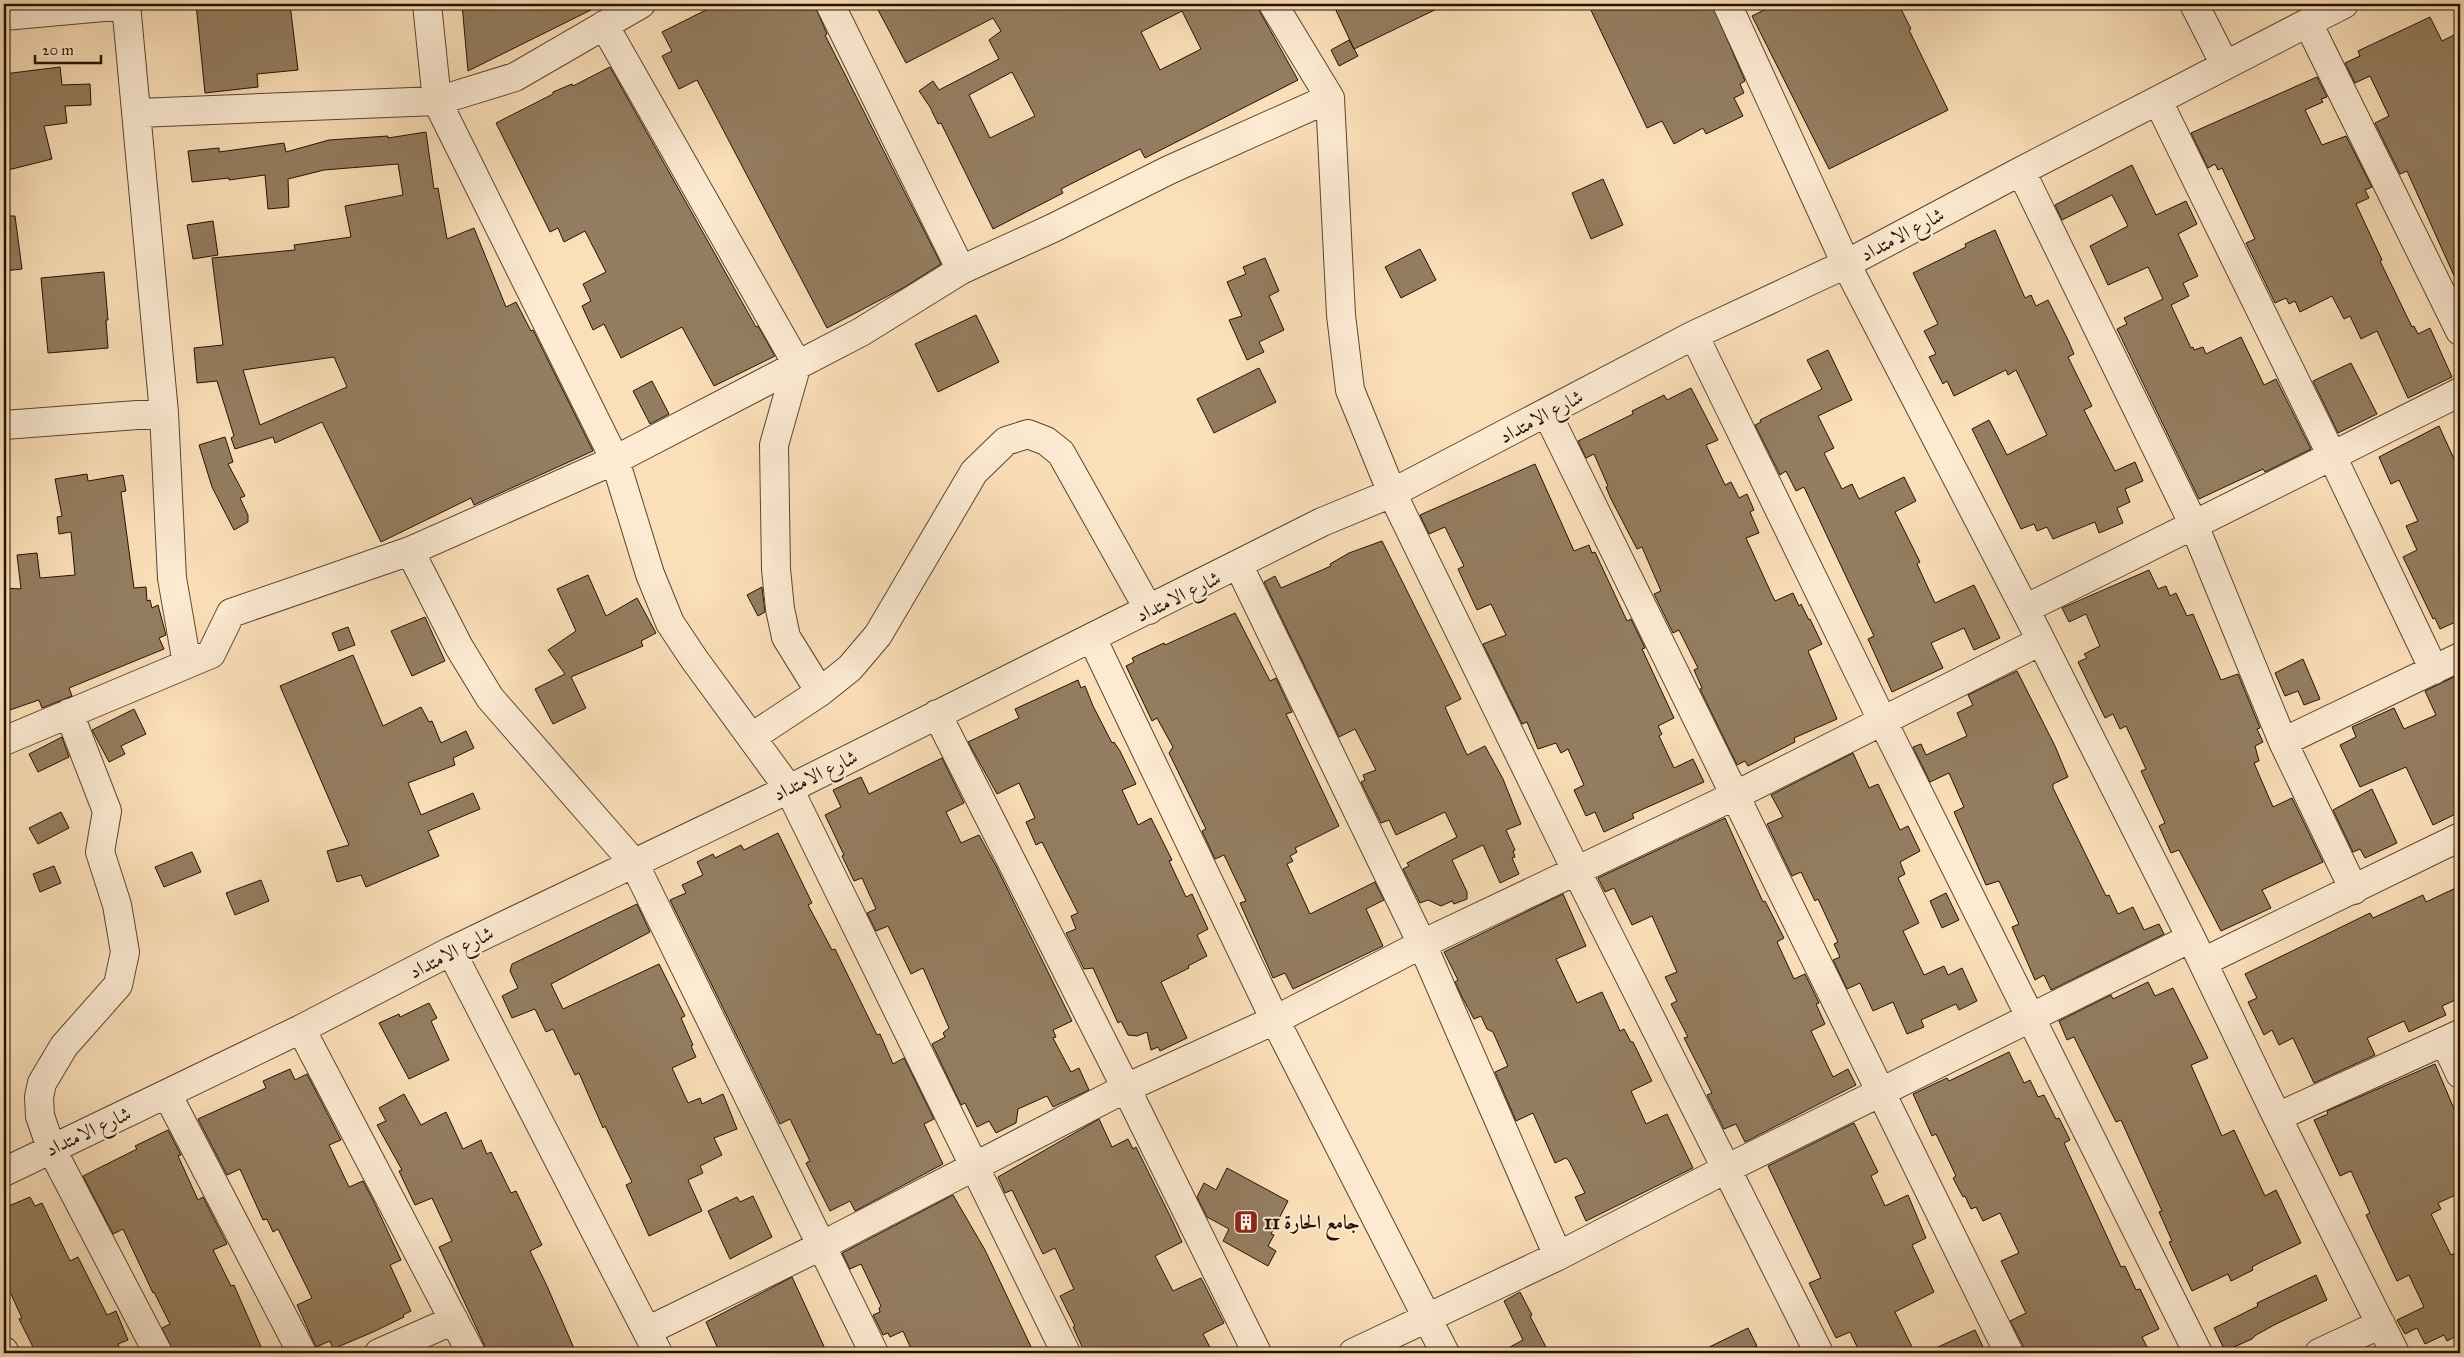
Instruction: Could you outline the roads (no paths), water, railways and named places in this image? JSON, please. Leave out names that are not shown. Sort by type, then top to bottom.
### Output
[{"type":"street","points":[[4,16],[126,4],[138,113],[164,413],[172,578],[187,664]]},
{"type":"street","points":[[428,4],[437,101],[615,460],[650,574],[670,623],[789,789],[1066,1353]]},
{"type":"street","points":[[138,113],[437,101],[516,77],[640,4]]},
{"type":"street","points":[[830,4],[960,270]]},
{"type":"street","points":[[1273,4],[1330,98],[1341,315],[1350,390],[1392,494],[1577,872],[1818,1353]]},
{"type":"street","points":[[1727,4],[1846,264],[2025,609],[2203,962],[2277,1117],[2396,1353]]},
{"type":"street","points":[[2194,4],[2225,65]]},
{"type":"street","name":"شارع الامتداد","points":[[4,1172],[301,1029],[451,950],[789,789],[1239,566],[1322,522],[1392,494],[1694,335],[1846,264],[2021,170],[2344,4]]},
{"type":"street","points":[[2308,23],[2460,331]]},
{"type":"street","points":[[604,25],[797,364],[774,445],[776,569],[780,609],[786,637],[820,692]]},
{"type":"street","points":[[4,741],[211,654],[231,613],[410,551],[615,460],[861,332],[960,270],[1053,228],[1169,170],[1330,98]]},
{"type":"street","points":[[2158,101],[2332,456],[2434,670]]},
{"type":"street","points":[[2021,170],[2194,525],[2283,742],[2354,890]]},
{"type":"street","points":[[1694,335],[1883,722],[2198,1353]]},
{"type":"street","points":[[2025,609],[2460,392]]},
{"type":"street","points":[[4,425],[164,413]]},
{"type":"street","points":[[1547,413],[2009,1353]]},
{"type":"street","points":[[752,737],[820,692],[850,668],[878,635],[974,472],[1006,441],[1028,434],[1046,441],[1061,453],[1149,610]]},
{"type":"street","points":[[410,551],[459,646],[490,698],[634,863],[874,1353]]},
{"type":"street","points":[[1239,566],[1422,944],[1558,1256]]},
{"type":"street","points":[[1092,638],[1275,1020],[1445,1353]]},
{"type":"street","points":[[451,950],[652,1342],[821,1246],[1126,1088],[1275,1020],[1422,944],[1734,796],[2041,642]]},
{"type":"street","points":[[2283,742],[2460,657]]},
{"type":"street","points":[[69,713],[107,811],[100,852],[117,904],[125,952],[118,985],[64,1046],[42,1083],[39,1098],[40,1116],[51,1148],[158,1353]]},
{"type":"street","points":[[937,714],[1126,1088],[1257,1353]]},
{"type":"street","points":[[2203,962],[2460,837]]},
{"type":"street","points":[[1353,1353],[1558,1256],[1726,1169],[2191,938]]},
{"type":"street","points":[[301,1029],[471,1353]]},
{"type":"street","points":[[2277,1117],[2452,1038],[2460,1074]]},
{"type":"street","points":[[166,1094],[302,1353]]},
{"type":"street","points":[[379,1353],[454,1320]]},
{"type":"street","points":[[2319,1353],[2381,1324]]},
{"type":"place","name":"جامع الحارة 11","points":[[1246,1222]]}]
